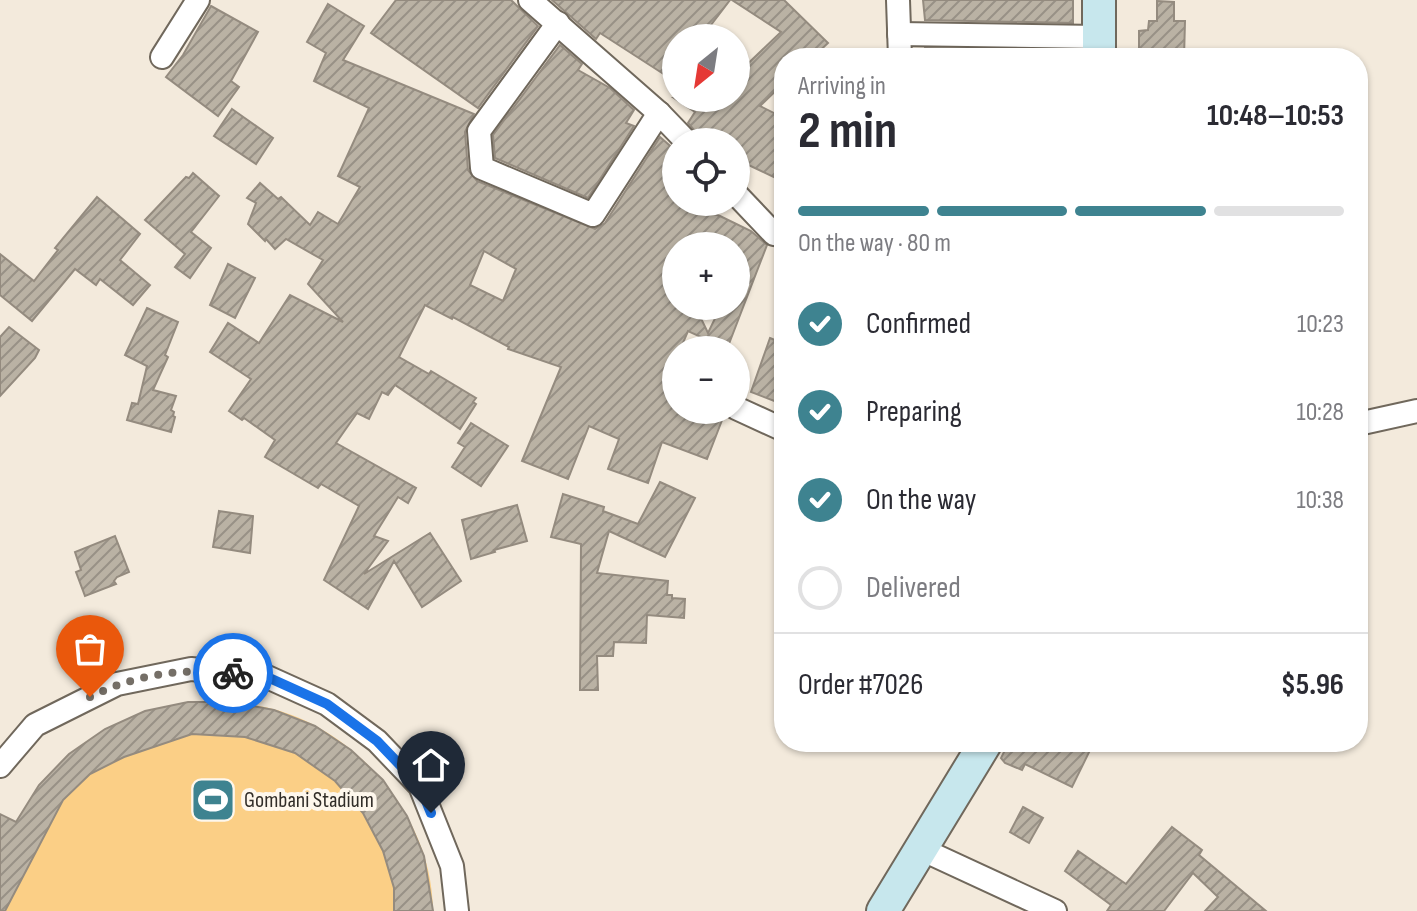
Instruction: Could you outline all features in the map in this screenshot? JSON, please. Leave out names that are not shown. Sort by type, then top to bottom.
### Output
[{"type":"main road","points":[[1099,0],[1099,47]]},
{"type":"main road","points":[[883,911],[980,752]]},
{"type":"street","points":[[162,57],[198,0]]},
{"type":"street","points":[[530,0],[673,128]]},
{"type":"street","points":[[898,0],[900,48]]},
{"type":"street","points":[[558,23],[479,131],[482,168],[593,215],[659,113]]},
{"type":"street","points":[[899,34],[1099,47]]},
{"type":"street","points":[[750,209],[774,234]]},
{"type":"street","points":[[1368,422],[1417,411]]},
{"type":"street","points":[[750,414],[774,425]]},
{"type":"street","points":[[0,766],[35,725],[117,684],[191,669],[265,676],[327,704],[377,741],[420,786],[452,866],[457,911]]},
{"type":"street","points":[[921,849],[1055,911]]},
{"type":"shaded area","name":"Gombani Stadium","points":[[188,702],[220,702],[273,709],[335,737],[362,759],[386,784],[420,844],[430,877],[433,911],[0,911],[0,814],[16,822],[33,796],[68,756],[108,728],[158,709]]},
{"type":"building","points":[[396,0],[511,0],[538,26],[478,108],[371,33]]},
{"type":"building","points":[[552,0],[730,0],[712,24],[662,24],[662,73],[600,33],[596,39]]},
{"type":"building","points":[[732,0],[784,0],[828,43],[823,48],[774,48],[774,93],[760,106],[774,113],[774,177],[750,166],[750,128],[692,128],[688,123],[695,112],[750,112],[750,62],[781,32]]},
{"type":"building","points":[[923,0],[1073,0],[1073,23],[925,20]]},
{"type":"building","points":[[1157,1],[1174,2],[1174,21],[1185,21],[1184,48],[1139,48],[1139,31],[1148,30],[1149,21],[1157,21]]},
{"type":"building","points":[[328,4],[364,26],[343,60],[474,114],[465,132],[468,170],[477,181],[595,229],[605,223],[660,137],[662,216],[720,216],[751,231],[767,245],[750,289],[750,232],[662,232],[662,320],[702,320],[708,333],[714,320],[738,320],[732,336],[699,336],[688,331],[686,336],[662,336],[662,424],[721,424],[707,459],[662,442],[648,483],[608,469],[619,439],[589,426],[568,479],[522,461],[561,367],[508,349],[453,317],[425,305],[399,357],[429,374],[431,371],[476,398],[473,402],[476,404],[460,429],[395,385],[388,395],[382,392],[369,419],[357,413],[336,443],[416,488],[408,503],[398,497],[374,536],[388,541],[364,574],[430,533],[461,581],[422,607],[394,561],[368,609],[324,580],[359,506],[321,484],[318,488],[265,457],[275,440],[229,411],[251,379],[210,352],[228,323],[259,343],[290,295],[343,322],[308,284],[323,260],[286,239],[275,249],[248,224],[256,203],[247,198],[260,183],[278,199],[281,197],[310,225],[318,212],[338,224],[360,187],[338,176],[369,108],[314,81],[326,53],[307,42]],"holes":[[[484,251],[516,269],[503,301],[470,285]]]},
{"type":"building","points":[[211,6],[258,32],[231,81],[239,87],[218,116],[166,77],[183,55]]},
{"type":"building","points":[[560,45],[582,64],[578,70],[610,88],[634,110],[626,123],[634,126],[588,198],[495,158],[493,135]]},
{"type":"building","points":[[232,109],[273,138],[256,164],[214,136]]},
{"type":"building","points":[[193,173],[219,196],[191,232],[211,248],[190,278],[175,267],[185,254],[145,220]]},
{"type":"building","points":[[97,197],[140,234],[120,260],[150,285],[133,305],[100,279],[96,285],[75,269],[32,321],[0,295],[0,254],[34,281],[58,250],[55,248]]},
{"type":"building","points":[[228,264],[255,278],[235,318],[210,305]]},
{"type":"building","points":[[147,308],[178,322],[165,355],[168,357],[153,390],[176,396],[171,410],[175,417],[171,432],[127,420],[132,403],[138,404],[147,366],[125,355]]},
{"type":"building","points":[[9,327],[39,350],[0,396],[0,337]]},
{"type":"building","points":[[770,338],[774,340],[774,401],[751,392]]},
{"type":"building","points":[[471,423],[508,446],[481,486],[452,467],[465,447],[458,443]]},
{"type":"building","points":[[660,482],[695,498],[665,557],[609,531],[597,573],[668,581],[667,595],[685,599],[684,618],[647,615],[646,643],[614,642],[613,656],[597,656],[598,690],[580,690],[581,544],[551,537],[563,494],[604,507],[603,511],[638,524]]},
{"type":"building","points":[[517,505],[527,541],[471,559],[462,520]]},
{"type":"building","points":[[219,511],[253,516],[250,553],[213,547]]},
{"type":"building","points":[[115,536],[129,572],[117,577],[114,581],[116,584],[85,596],[76,572],[81,570],[75,552]]},
{"type":"building","points":[[188,702],[231,702],[274,710],[315,726],[351,750],[383,780],[407,816],[424,856],[433,911],[394,911],[394,888],[383,851],[363,813],[335,781],[295,753],[245,737],[192,734],[124,757],[90,774],[63,800],[5,911],[0,911],[0,814],[16,822],[39,785],[69,754],[105,729],[145,711]]},
{"type":"building","points":[[1004,752],[1089,752],[1072,787],[1025,764],[1022,770],[1001,758]]},
{"type":"building","points":[[1023,807],[1043,818],[1029,843],[1010,832]]},
{"type":"building","points":[[1172,827],[1202,850],[1199,855],[1266,911],[1205,911],[1218,897],[1193,873],[1164,911],[1107,911],[1111,905],[1065,871],[1078,851],[1126,884]]},
{"type":"way so far","points":[[90,697],[117,684],[191,669],[233,673]]},
{"type":"place","name":"Gombani Stadium","points":[[213,800]]},
{"type":"route","points":[[233,673],[265,676],[327,704],[377,741],[420,786],[431,813]]}]
